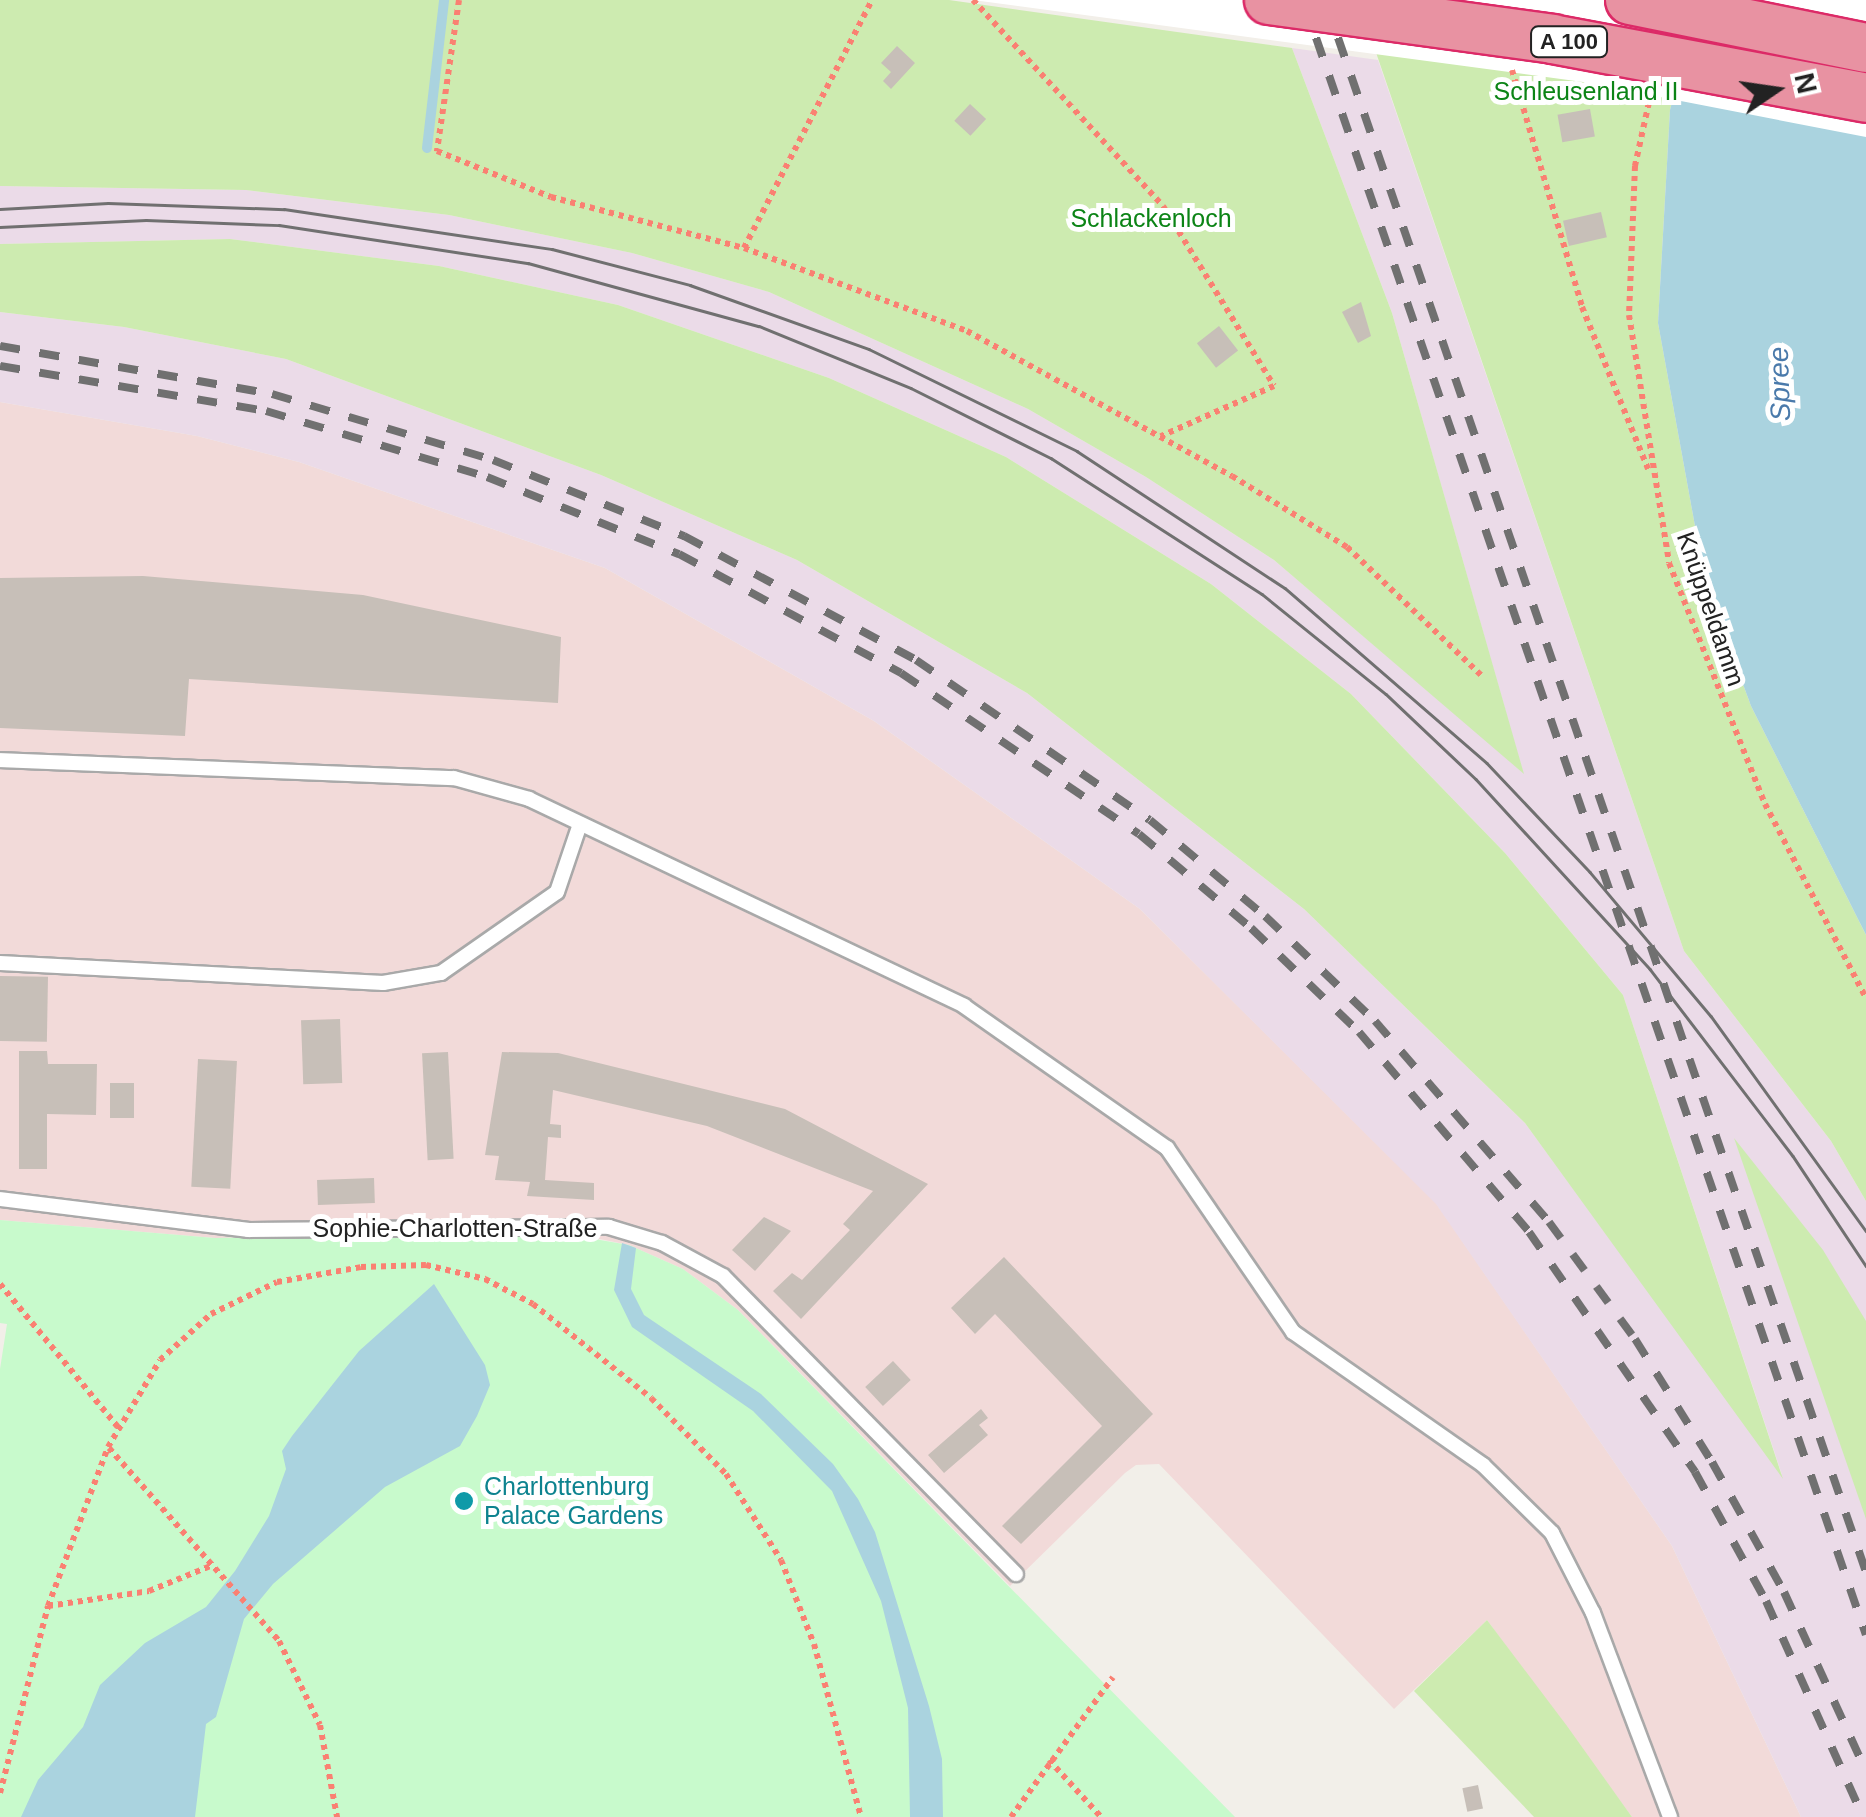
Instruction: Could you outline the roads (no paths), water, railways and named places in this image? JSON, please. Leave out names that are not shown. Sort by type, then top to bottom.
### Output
[{"type":"highway","name":"A 100","points":[[1269,0],[1552,39],[1866,98]]},
{"type":"highway","name":"A 100","points":[[1630,0],[1866,48]]},
{"type":"lane","points":[[0,760],[454,778],[528,799],[964,1006],[1167,1148],[1293,1332],[1483,1465],[1552,1533],[1593,1613],[1670,1817]]},
{"type":"lane","points":[[0,964],[384,983],[440,973],[557,892],[580,824]]},
{"type":"lane","name":"Sophie-Charlotten-Straße","points":[[0,1198],[248,1230],[609,1227],[662,1243],[723,1276],[1016,1574]]},
{"type":"water","name":"Spree","points":[[1697,0],[1866,0],[1866,935],[1751,706],[1705,581],[1658,323],[1670,110]]},
{"type":"water","points":[[622,1243],[636,1248],[631,1289],[644,1315],[761,1394],[833,1464],[858,1499],[875,1532],[929,1706],[942,1759],[943,1817],[910,1817],[908,1708],[881,1601],[832,1491],[753,1411],[632,1327],[614,1290]]},
{"type":"water","points":[[434,1284],[485,1365],[490,1385],[477,1416],[460,1446],[385,1487],[273,1584],[244,1619],[216,1717],[206,1724],[195,1817],[21,1817],[38,1780],[83,1727],[100,1685],[145,1643],[206,1607],[235,1571],[269,1516],[286,1469],[282,1451],[292,1436],[359,1351]]},
{"type":"waterway","points":[[427,148],[444,0]]},
{"type":"tram line","points":[[0,209],[108,203],[284,209],[552,249],[690,285],[869,349],[1077,451],[1285,588],[1487,763],[1590,872],[1711,1016],[1866,1231]]},
{"type":"tram line","points":[[0,227],[146,220],[279,225],[528,263],[759,326],[911,388],[1051,458],[1262,594],[1386,694],[1476,779],[1650,969],[1793,1156],[1866,1266]]},
{"type":"railway","points":[[1303,0],[1866,1635]]},
{"type":"railway","points":[[1325,0],[1866,1572]]},
{"type":"railway","points":[[0,346],[272,394],[493,460],[684,536],[916,660],[1150,820],[1265,916],[1375,1021],[1549,1222],[1635,1339],[1712,1462],[1784,1592],[1866,1771]]},
{"type":"railway","points":[[0,366],[266,411],[487,477],[679,554],[901,673],[1139,834],[1251,928],[1359,1032],[1529,1232],[1695,1472],[1766,1601],[1863,1817]]},
{"type":"place","name":"Charlottenburg Palace Gardens","points":[[464,1501]]},
{"type":"park label","name":"Schleusenland II","points":[[1586,91]]},
{"type":"park label","name":"Schlackenloch","points":[[1151,218]]}]
